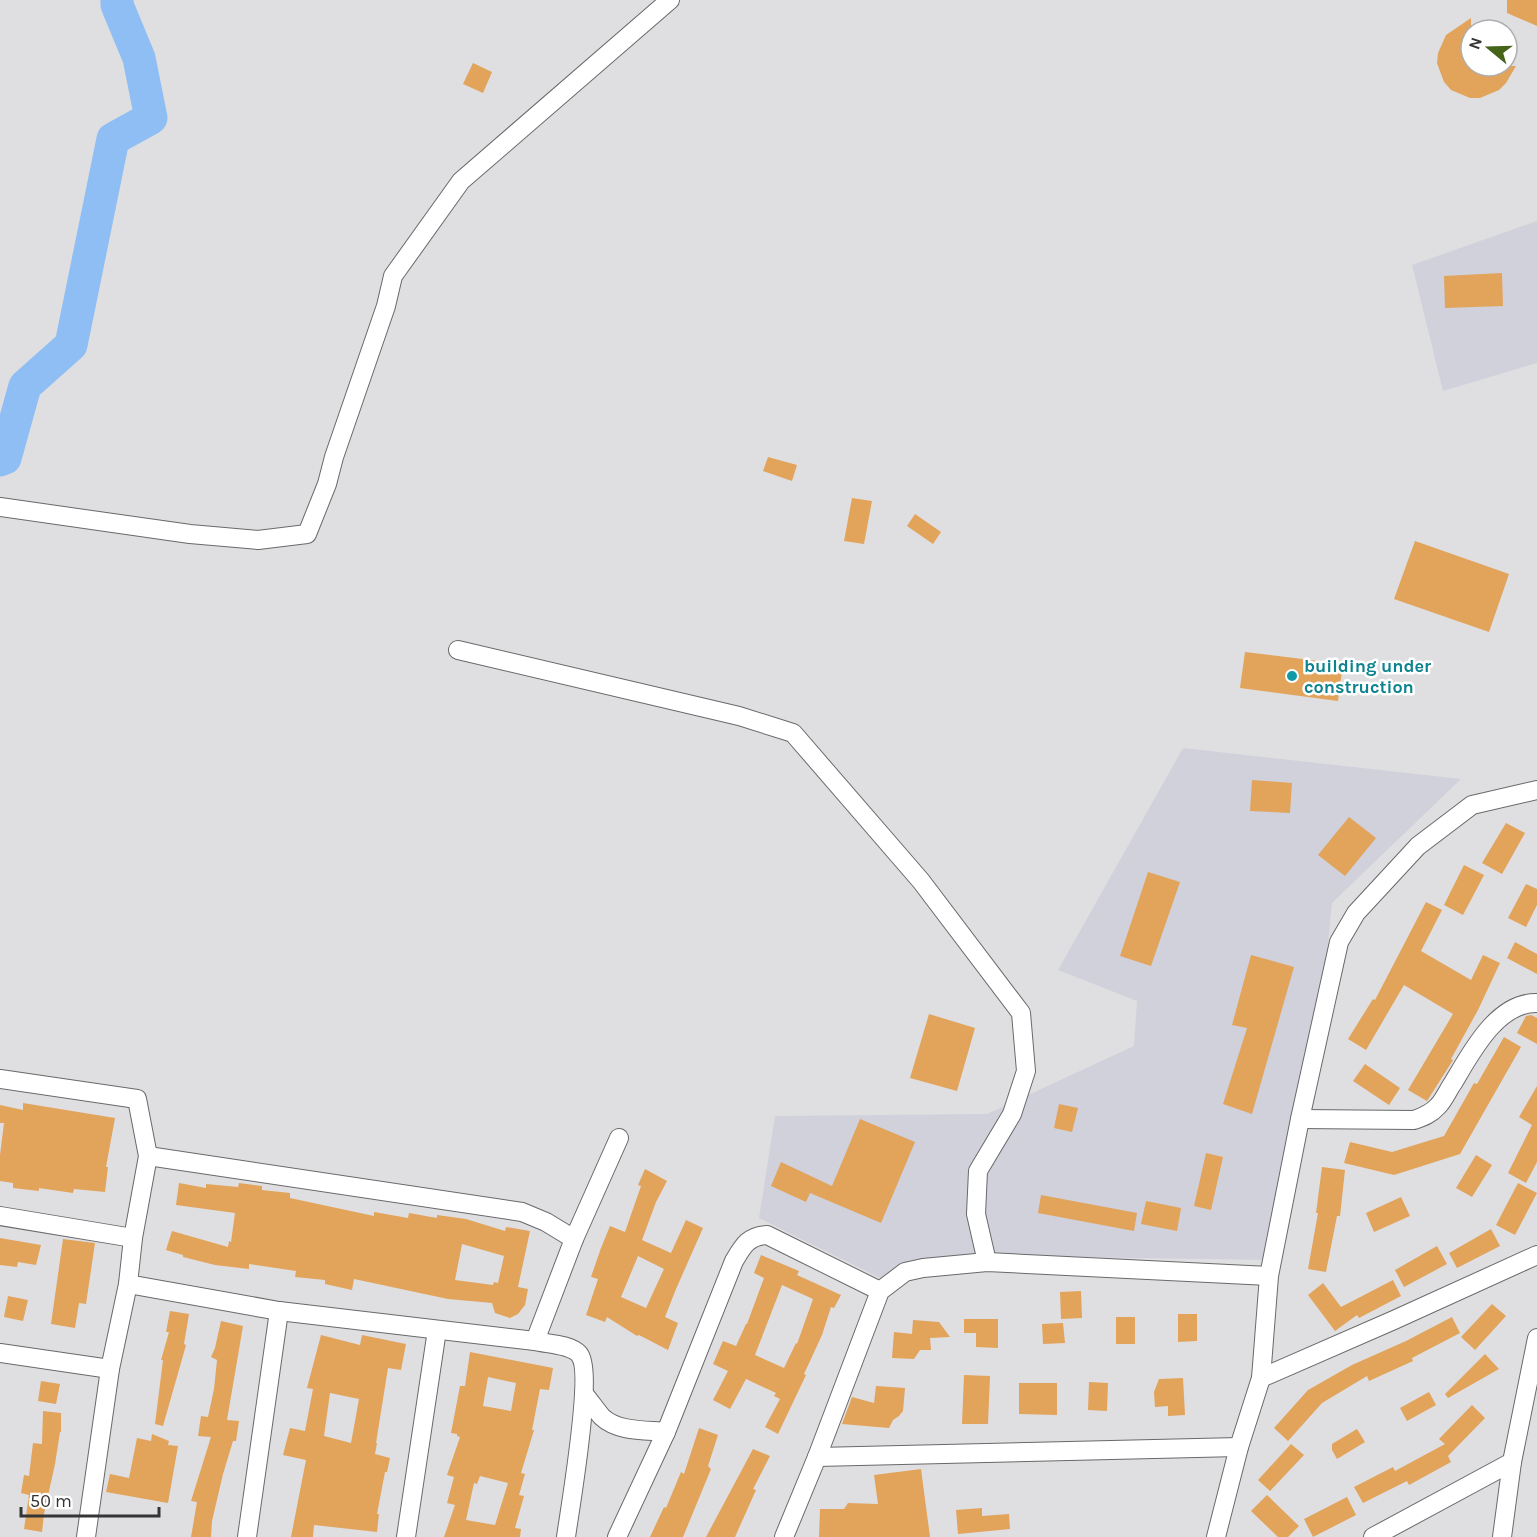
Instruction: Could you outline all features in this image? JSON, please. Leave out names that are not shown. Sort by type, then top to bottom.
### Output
[{"type":"street","points":[[0,507],[190,534],[258,540],[307,534],[327,484],[334,456],[386,306],[393,276],[461,181],[670,0]]},
{"type":"street","points":[[458,650],[739,716],[794,733],[921,881],[1021,1013],[1026,1071],[1012,1114],[978,1171],[976,1214],[987,1262]]},
{"type":"street","points":[[1216,1537],[1239,1447],[1261,1378],[1269,1276],[1300,1119],[1339,942],[1356,913],[1418,846],[1472,805],[1537,789]]},
{"type":"street","points":[[1300,1119],[1414,1120],[1427,1115],[1439,1106],[1478,1041],[1507,1012],[1525,1003],[1537,1003]]},
{"type":"street","points":[[0,1079],[137,1099],[148,1156],[133,1238],[128,1284],[110,1369],[86,1537]]},
{"type":"street","points":[[535,1341],[574,1239],[619,1138]]},
{"type":"street","points":[[148,1156],[522,1212],[546,1222],[574,1239]]},
{"type":"street","points":[[0,1216],[133,1238]]},
{"type":"street","points":[[617,1537],[666,1432],[734,1261],[745,1242],[755,1236],[766,1235],[880,1291]]},
{"type":"street","points":[[1261,1378],[1537,1255]]},
{"type":"street","points":[[784,1537],[880,1291],[905,1272],[987,1262],[1269,1276]]},
{"type":"street","points":[[128,1284],[279,1311],[535,1341],[568,1348],[581,1356],[584,1368],[584,1394],[566,1537]]},
{"type":"street","points":[[246,1537],[279,1311]]},
{"type":"street","points":[[406,1537],[437,1330]]},
{"type":"street","points":[[1502,1537],[1512,1462],[1537,1338]]},
{"type":"street","points":[[0,1353],[110,1369]]},
{"type":"street","points":[[584,1394],[603,1418],[615,1425],[629,1429],[666,1432]]},
{"type":"street","points":[[817,1457],[1239,1447]]},
{"type":"street","points":[[1373,1537],[1512,1462]]},
{"type":"shaded area","points":[[1537,221],[1537,363],[1443,391],[1412,265]]},
{"type":"shaded area","points":[[1183,748],[1461,779],[1332,903],[1321,1012],[1275,1260],[999,1256],[882,1279],[759,1218],[775,1116],[987,1114],[1134,1046],[1137,1001],[1058,970]]},
{"type":"building","points":[[1507,0],[1537,0],[1537,26],[1519,18],[1507,13]]},
{"type":"building","points":[[1459,26],[1459,78],[1509,78],[1506,83],[1499,90],[1480,98],[1470,98],[1451,90],[1444,82],[1437,63],[1438,53],[1446,35]]},
{"type":"building","points":[[473,63],[492,72],[483,93],[463,84]]},
{"type":"building","points":[[1502,273],[1503,306],[1445,308],[1444,276]]},
{"type":"building","points":[[768,457],[797,465],[792,481],[763,471]]},
{"type":"building","points":[[852,498],[872,501],[864,544],[844,541]]},
{"type":"building","points":[[915,514],[941,532],[933,544],[907,526]]},
{"type":"building","points":[[1415,541],[1509,574],[1489,632],[1394,599]]},
{"type":"building","name":"building under construction","points":[[1245,652],[1343,664],[1338,701],[1240,688]]},
{"type":"building","points":[[1252,780],[1292,783],[1290,813],[1250,811]]},
{"type":"building","points":[[1349,817],[1376,838],[1345,876],[1318,855]]},
{"type":"building","points":[[1506,823],[1525,833],[1502,874],[1482,863]]},
{"type":"building","points":[[1464,865],[1484,875],[1463,915],[1444,905]]},
{"type":"building","points":[[1148,872],[1180,882],[1151,966],[1120,956]]},
{"type":"building","points":[[1526,884],[1537,889],[1537,905],[1526,927],[1508,918]]},
{"type":"building","points":[[1426,902],[1442,910],[1421,951],[1471,980],[1483,955],[1500,963],[1451,1059],[1453,1060],[1427,1101],[1408,1090],[1453,1014],[1404,985],[1366,1050],[1348,1039],[1373,999],[1375,1000]]},
{"type":"building","points":[[1515,942],[1537,954],[1537,974],[1507,958]]},
{"type":"building","points":[[1251,955],[1294,967],[1252,1114],[1223,1104],[1247,1028],[1232,1025]]},
{"type":"building","points":[[929,1014],[975,1028],[957,1091],[910,1078]]},
{"type":"building","points":[[1531,1015],[1537,1018],[1537,1044],[1517,1033],[1526,1016]]},
{"type":"building","points":[[1504,1037],[1521,1047],[1460,1154],[1394,1175],[1344,1163],[1350,1142],[1392,1152],[1444,1136],[1474,1083],[1477,1084]]},
{"type":"building","points":[[1365,1064],[1400,1088],[1389,1105],[1353,1081]]},
{"type":"building","points":[[1537,1086],[1537,1162],[1526,1183],[1508,1173],[1532,1125],[1519,1117]]},
{"type":"building","points":[[23,1103],[115,1118],[106,1167],[108,1167],[105,1192],[74,1189],[73,1193],[39,1188],[39,1191],[13,1188],[13,1183],[0,1181],[4,1123],[0,1123],[0,1105],[23,1110]]},
{"type":"building","points":[[1059,1104],[1078,1108],[1072,1132],[1054,1128]]},
{"type":"building","points":[[860,1119],[915,1142],[881,1223],[810,1193],[806,1202],[771,1186],[781,1162],[832,1186]]},
{"type":"building","points":[[1206,1153],[1223,1157],[1211,1210],[1194,1206]]},
{"type":"building","points":[[1476,1155],[1492,1165],[1472,1197],[1456,1188]]},
{"type":"building","points":[[1322,1167],[1345,1170],[1340,1216],[1337,1216],[1326,1272],[1308,1269],[1318,1213],[1316,1213]]},
{"type":"building","points":[[645,1169],[667,1181],[656,1202],[642,1240],[671,1253],[686,1220],[703,1228],[665,1317],[678,1323],[668,1350],[637,1336],[607,1317],[605,1322],[586,1315],[598,1279],[591,1277],[601,1248],[610,1226],[625,1232],[641,1186],[638,1185]],"holes":[[[638,1256],[664,1269],[646,1308],[621,1297]]]},
{"type":"building","points":[[179,1183],[206,1188],[206,1184],[238,1187],[239,1183],[262,1186],[262,1190],[290,1193],[290,1198],[374,1216],[374,1212],[408,1218],[409,1213],[437,1218],[437,1215],[466,1219],[505,1231],[506,1227],[530,1231],[518,1287],[528,1289],[525,1305],[518,1314],[510,1318],[495,1313],[492,1303],[448,1299],[354,1279],[352,1290],[325,1284],[325,1280],[295,1277],[296,1271],[249,1264],[249,1269],[215,1265],[183,1257],[183,1255],[166,1250],[172,1231],[228,1247],[229,1241],[231,1242],[235,1213],[176,1205]],"holes":[[[462,1244],[504,1256],[498,1283],[494,1282],[493,1285],[455,1280]]]},
{"type":"building","points":[[1518,1183],[1537,1193],[1515,1235],[1496,1225]]},
{"type":"building","points":[[1041,1195],[1137,1213],[1134,1231],[1038,1213]]},
{"type":"building","points":[[1401,1197],[1410,1216],[1374,1232],[1366,1213]]},
{"type":"building","points":[[1146,1201],[1181,1208],[1177,1231],[1141,1224]]},
{"type":"building","points":[[1491,1229],[1500,1246],[1457,1268],[1449,1253]]},
{"type":"building","points":[[0,1238],[41,1245],[36,1265],[18,1262],[17,1267],[0,1265]]},
{"type":"building","points":[[63,1239],[95,1243],[86,1304],[79,1303],[75,1328],[51,1324]]},
{"type":"building","points":[[1437,1246],[1447,1264],[1404,1287],[1395,1270]]},
{"type":"building","points":[[761,1255],[799,1271],[797,1275],[841,1295],[834,1308],[831,1307],[822,1335],[804,1374],[806,1375],[778,1434],[765,1427],[780,1399],[774,1396],[776,1393],[746,1379],[730,1409],[713,1400],[728,1371],[713,1364],[723,1341],[736,1346],[747,1324],[764,1278],[754,1273]],"holes":[[[782,1285],[813,1299],[797,1344],[784,1368],[755,1355]]]},
{"type":"building","points":[[1393,1280],[1401,1296],[1359,1318],[1357,1315],[1335,1331],[1308,1295],[1323,1283],[1341,1307]]},
{"type":"building","points":[[1081,1291],[1082,1318],[1061,1319],[1060,1292]]},
{"type":"building","points":[[8,1296],[28,1300],[23,1321],[4,1317]]},
{"type":"building","points":[[1492,1304],[1506,1316],[1475,1350],[1461,1337]]},
{"type":"building","points":[[170,1311],[189,1314],[184,1344],[186,1345],[163,1426],[155,1424],[163,1360],[161,1360],[169,1332],[166,1332]]},
{"type":"building","points":[[1178,1314],[1197,1314],[1197,1341],[1178,1342]]},
{"type":"building","points":[[1116,1317],[1135,1317],[1135,1344],[1116,1344]]},
{"type":"building","points":[[1452,1317],[1460,1333],[1412,1358],[1413,1361],[1369,1381],[1367,1376],[1322,1403],[1288,1441],[1274,1428],[1308,1390],[1352,1365]]},
{"type":"building","points":[[964,1319],[998,1319],[998,1348],[976,1347],[976,1333],[964,1333]]},
{"type":"building","points":[[913,1320],[939,1322],[950,1337],[930,1338],[931,1350],[920,1350],[914,1359],[892,1358],[894,1332],[912,1334]]},
{"type":"building","points":[[221,1321],[243,1326],[227,1420],[239,1421],[236,1441],[233,1441],[223,1474],[212,1521],[211,1537],[191,1537],[197,1502],[191,1501],[211,1437],[198,1436],[201,1416],[208,1417],[214,1389],[217,1360],[211,1357]]},
{"type":"building","points":[[1063,1323],[1065,1343],[1043,1344],[1042,1324]]},
{"type":"building","points":[[321,1335],[360,1345],[362,1335],[406,1344],[401,1370],[388,1368],[376,1443],[375,1454],[390,1458],[377,1514],[379,1514],[377,1532],[314,1525],[313,1537],[291,1537],[306,1460],[283,1455],[290,1428],[305,1431],[313,1389],[307,1388]],"holes":[[[330,1393],[359,1399],[351,1443],[324,1436]]]},
{"type":"building","points":[[470,1352],[553,1368],[549,1390],[540,1389],[532,1430],[534,1430],[521,1473],[525,1474],[519,1495],[524,1496],[515,1528],[521,1529],[520,1537],[444,1537],[455,1505],[447,1503],[454,1477],[447,1475],[460,1437],[451,1433],[460,1386],[465,1386]],"holes":[[[488,1377],[516,1383],[511,1411],[483,1406]],[[480,1476],[508,1483],[495,1525],[466,1520],[474,1483],[477,1484]]]},
{"type":"building","points":[[1485,1354],[1499,1369],[1448,1398],[1445,1394]]},
{"type":"building","points":[[964,1375],[990,1376],[988,1424],[962,1424]]},
{"type":"building","points":[[1183,1378],[1185,1415],[1168,1416],[1168,1406],[1155,1407],[1154,1392],[1159,1379]]},
{"type":"building","points":[[41,1381],[60,1384],[56,1404],[38,1401]]},
{"type":"building","points":[[1089,1382],[1108,1383],[1107,1411],[1088,1410]]},
{"type":"building","points":[[1019,1383],[1057,1383],[1057,1415],[1019,1414]]},
{"type":"building","points":[[876,1386],[905,1388],[903,1411],[893,1420],[889,1428],[842,1424],[852,1397],[874,1403]]},
{"type":"building","points":[[1429,1392],[1436,1405],[1407,1421],[1400,1408]]},
{"type":"building","points":[[1472,1405],[1485,1418],[1448,1456],[1451,1462],[1409,1485],[1407,1481],[1363,1503],[1354,1487],[1393,1467],[1395,1471],[1445,1444],[1439,1439]]},
{"type":"building","points":[[43,1411],[61,1413],[61,1432],[42,1532],[24,1529],[29,1495],[21,1493],[24,1475],[29,1476],[33,1443],[42,1444]]},
{"type":"building","points":[[699,1428],[718,1435],[708,1466],[711,1469],[683,1537],[650,1537],[664,1507],[666,1508],[681,1472],[684,1474]]},
{"type":"building","points":[[1357,1429],[1365,1442],[1337,1459],[1332,1450],[1332,1444]]},
{"type":"building","points":[[152,1434],[169,1441],[168,1445],[178,1446],[168,1503],[106,1492],[110,1474],[129,1478],[137,1438],[151,1441]]},
{"type":"building","points":[[1291,1444],[1304,1455],[1270,1491],[1258,1480]]},
{"type":"building","points":[[753,1449],[770,1456],[753,1489],[756,1490],[735,1537],[706,1537]]},
{"type":"building","points":[[921,1469],[930,1537],[819,1537],[820,1509],[844,1509],[848,1503],[878,1504],[874,1475]]},
{"type":"building","points":[[1267,1495],[1299,1526],[1288,1537],[1278,1537],[1251,1511]]},
{"type":"building","points":[[1347,1497],[1356,1515],[1313,1537],[1304,1519]]},
{"type":"building","points":[[982,1508],[982,1516],[1009,1514],[1010,1529],[958,1534],[956,1510]]},
{"type":"waterway","points":[[0,460],[5,458],[25,386],[71,345],[113,139],[151,118],[139,58],[117,0]]},
{"type":"place","name":"building under construction","points":[[1292,676]]}]
